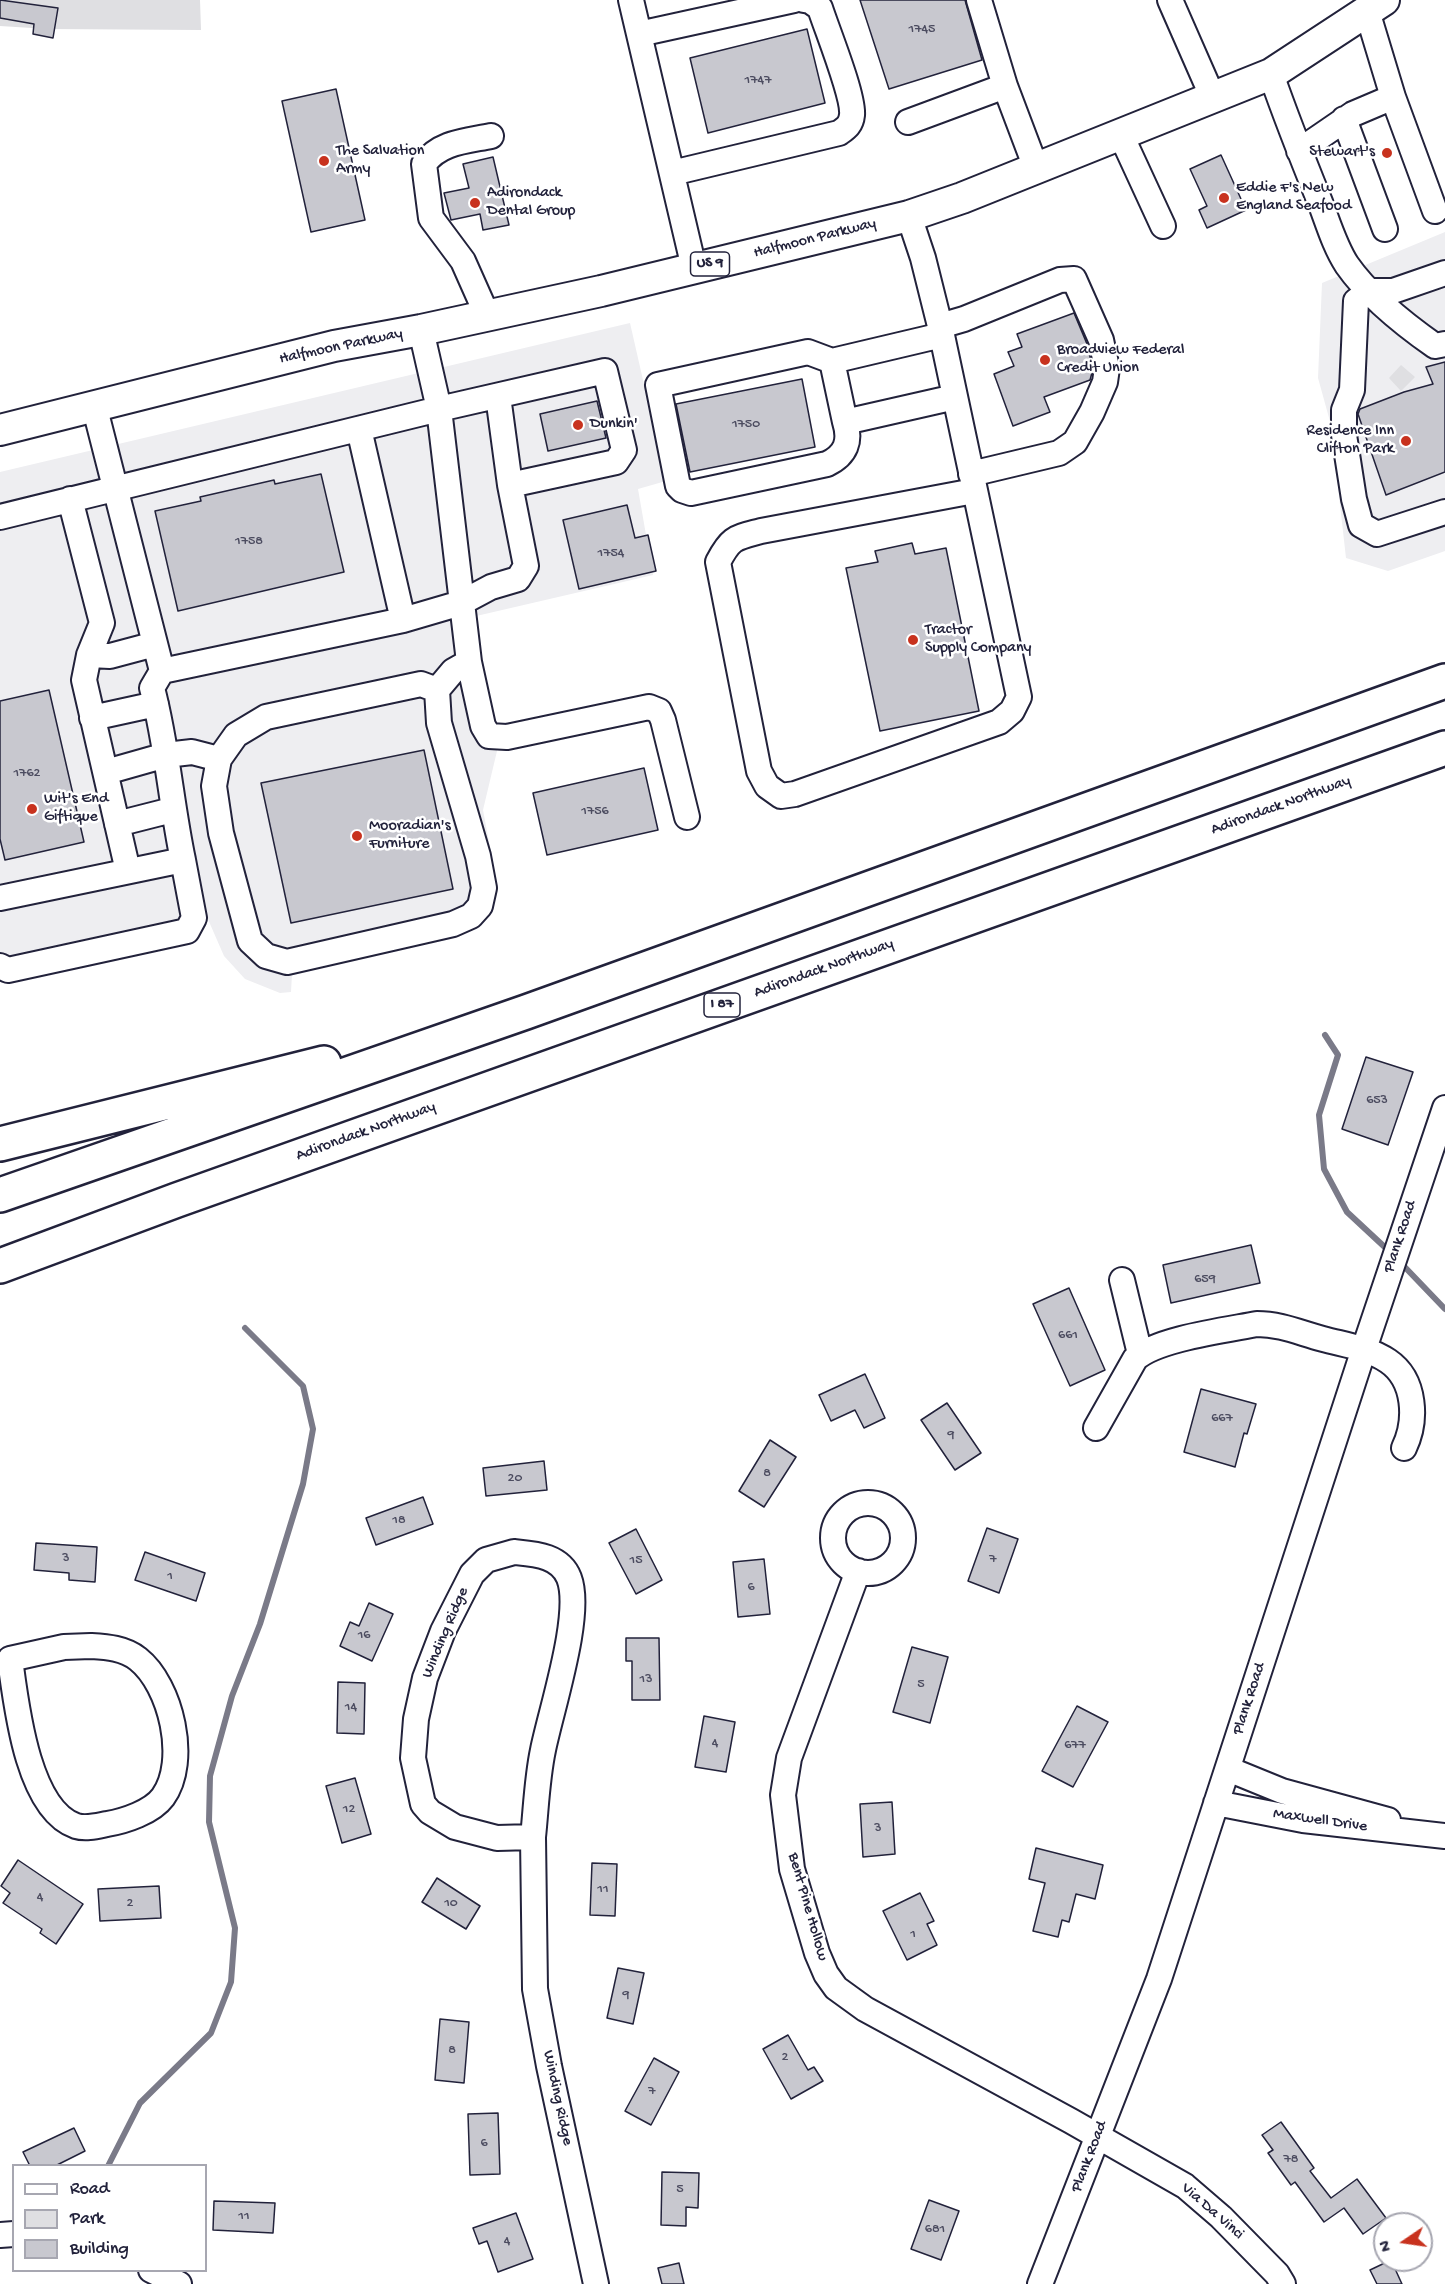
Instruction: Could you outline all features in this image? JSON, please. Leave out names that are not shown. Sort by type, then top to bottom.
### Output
[{"type":"highway","points":[[0,1195],[526,1012],[1445,681]]},
{"type":"highway","name":"Adirondack Northway","points":[[0,1266],[177,1200],[1445,748]]},
{"type":"highway","points":[[0,1144],[526,1012]]},
{"type":"main road","name":"Halfmoon Parkway","points":[[0,430],[334,346],[422,330],[909,216],[1121,135],[1271,74],[1375,6]]},
{"type":"street","points":[[631,0],[694,268]]},
{"type":"street","points":[[639,34],[795,0],[810,1],[820,8],[849,97],[852,114],[849,126],[839,133],[672,172]]},
{"type":"street","points":[[979,0],[1005,86],[1036,168]]},
{"type":"street","points":[[1170,0],[1213,98]]},
{"type":"street","points":[[1375,6],[1393,97],[1435,211]]},
{"type":"street","points":[[1271,74],[1299,151],[1347,264],[1369,291],[1429,342],[1435,346],[1445,344]]},
{"type":"street","points":[[908,122],[1005,86]]},
{"type":"street","points":[[1299,151],[1344,119],[1393,97]]},
{"type":"street","points":[[1344,119],[1385,229]]},
{"type":"street","points":[[1121,135],[1163,226]]},
{"type":"street","points":[[487,315],[463,261],[431,218],[424,164],[431,153],[446,146],[492,136]]},
{"type":"street","points":[[832,362],[848,442],[841,456],[833,461],[686,493],[678,486],[657,385],[808,352],[832,362],[941,330],[1060,280],[1074,279],[1101,340],[1107,368],[1105,382],[1092,412],[1075,442],[1059,453],[973,483],[761,531],[727,544],[718,562],[759,771],[767,786],[781,796],[795,794],[999,722],[1012,711],[1019,697],[973,483],[941,330],[923,258],[909,216]]},
{"type":"street","points":[[1445,273],[1394,291],[1369,291],[1356,301],[1352,390],[1344,410],[1344,435],[1354,499],[1361,525],[1377,534],[1445,512]]},
{"type":"street","points":[[422,330],[439,409],[469,662],[483,726],[489,736],[507,737],[649,707],[659,711],[687,817]]},
{"type":"street","points":[[0,517],[439,409],[605,371],[624,450],[616,462],[510,485]]},
{"type":"street","points":[[162,671],[403,620],[461,603],[492,587],[518,579],[526,566],[510,485],[498,396]]},
{"type":"street","points":[[845,422],[955,397]]},
{"type":"street","points":[[0,966],[8,970],[187,931],[194,918],[172,810],[166,756],[152,688],[162,671],[94,405]]},
{"type":"street","points":[[359,429],[403,620]]},
{"type":"street","points":[[70,499],[102,623],[88,656],[84,680],[128,871]]},
{"type":"street","points":[[88,656],[110,656],[155,644]]},
{"type":"street","points":[[437,690],[422,684],[266,717],[236,735],[219,759],[214,786],[220,833],[250,941],[266,956],[287,962],[453,924],[471,916],[480,906],[484,888],[478,856],[439,723],[437,690],[453,670],[469,662]]},
{"type":"street","points":[[92,718],[156,704]]},
{"type":"street","points":[[106,772],[166,756],[192,752],[219,759]]},
{"type":"street","points":[[117,824],[172,810]]},
{"type":"street","points":[[0,898],[183,860]]},
{"type":"street","name":"Plank Road","points":[[1040,2284],[1159,1979],[1445,1108]]},
{"type":"street","points":[[1122,1280],[1140,1354]]},
{"type":"street","points":[[1096,1428],[1140,1354],[1162,1345],[1257,1324],[1286,1327],[1364,1349],[1389,1361],[1407,1385],[1412,1401],[1411,1433],[1404,1448]]},
{"type":"street","name":"Winding Ridge","points":[[533,1837],[497,1838],[454,1827],[430,1812],[423,1804],[413,1758],[416,1719],[425,1678],[443,1630],[472,1574],[486,1560],[514,1552],[538,1554],[558,1563],[569,1578],[573,1606],[569,1638],[542,1753],[533,1837],[535,1989],[549,2066],[596,2284]]},
{"type":"street","name":"Bent Pine Hollow","points":[[858,1571],[789,1758],[783,1795],[792,1869],[817,1953],[826,1974],[836,1988],[865,2009],[1098,2137]]},
{"type":"street","points":[[91,1646],[125,1651],[139,1659],[156,1680],[171,1713],[175,1736],[173,1776],[163,1797],[151,1808],[116,1822],[87,1828],[75,1826],[59,1816],[45,1799],[28,1756],[5,1660],[63,1647],[91,1646]]},
{"type":"street","name":"Maxwell Drive","points":[[1228,1769],[1282,1791],[1371,1814],[1435,1835]]},
{"type":"street","name":"Maxwell Drive","points":[[1216,1803],[1303,1821],[1435,1835]]},
{"type":"street","name":"Via Da Vinci","points":[[1098,2137],[1185,2186],[1221,2217],[1277,2274],[1283,2284]]},
{"type":"street","points":[[154,2272],[179,2284]]},
{"type":"shaded area","points":[[1445,232],[1445,551],[1388,571],[1346,558],[1331,425],[1318,378],[1322,283]]},
{"type":"shaded area","points":[[630,323],[666,481],[638,489],[653,575],[472,617],[497,751],[483,810],[495,874],[489,907],[443,938],[292,974],[291,992],[280,993],[245,979],[224,956],[207,917],[0,963],[0,472]]},
{"type":"green space","points":[[0,0],[200,0],[201,30],[48,29],[0,26]]},
{"type":"green space","points":[[1401,365],[1415,377],[1401,391],[1389,378]]},
{"type":"building","points":[[0,0],[58,8],[53,38],[33,34],[34,24],[0,18]]},
{"type":"building","points":[[860,0],[965,0],[982,60],[889,89]]},
{"type":"building","points":[[807,29],[825,103],[708,133],[690,58]]},
{"type":"building","name":"The Salvation Army","points":[[336,89],[365,220],[311,232],[282,101]]},
{"type":"building","name":"Eddie F's New England Seafood","points":[[1221,155],[1246,210],[1207,228],[1199,210],[1207,206],[1190,169]]},
{"type":"building","name":"Adirondack Dental Group","points":[[493,157],[509,225],[483,230],[480,214],[451,220],[444,193],[469,188],[463,164]]},
{"type":"building","points":[[1074,313],[1087,344],[1093,369],[1090,380],[1044,397],[1050,412],[1013,426],[994,374],[1014,366],[1008,352],[1022,347],[1017,334]]},
{"type":"building","name":"Residence Inn Clifton Park","points":[[1445,362],[1445,472],[1386,495],[1358,414],[1360,409],[1404,392],[1433,384],[1426,367]]},
{"type":"building","points":[[802,379],[815,447],[690,472],[676,404]]},
{"type":"building","name":"Dunkin'","points":[[597,401],[606,438],[548,451],[540,414]]},
{"type":"building","points":[[321,474],[344,572],[178,611],[155,511],[201,501],[200,497],[274,480],[275,484]]},
{"type":"building","points":[[627,505],[635,538],[648,535],[656,571],[579,589],[563,520]]},
{"type":"building","name":"Tractor Supply Company","points":[[912,543],[915,554],[946,548],[979,711],[880,731],[846,568],[878,562],[875,551]]},
{"type":"building","points":[[49,690],[84,842],[5,860],[0,839],[0,701]]},
{"type":"building","name":"Mooradian's Furniture","points":[[424,750],[453,889],[291,923],[261,783]]},
{"type":"building","points":[[644,768],[658,830],[547,855],[533,793]]},
{"type":"building","points":[[1366,1057],[1413,1072],[1388,1145],[1342,1129]]},
{"type":"building","points":[[1251,1245],[1260,1283],[1171,1303],[1163,1265]]},
{"type":"building","points":[[1069,1288],[1105,1370],[1070,1386],[1033,1304]]},
{"type":"building","points":[[865,1374],[885,1418],[864,1428],[855,1410],[831,1421],[819,1395]]},
{"type":"building","points":[[1201,1389],[1256,1404],[1247,1434],[1244,1433],[1235,1467],[1184,1452]]},
{"type":"building","points":[[947,1403],[981,1453],[955,1470],[921,1420]]},
{"type":"building","points":[[770,1440],[796,1457],[764,1507],[739,1491]]},
{"type":"building","points":[[544,1461],[547,1490],[486,1496],[483,1468]]},
{"type":"building","points":[[423,1497],[433,1524],[376,1545],[366,1518]]},
{"type":"building","points":[[987,1528],[1018,1539],[999,1593],[968,1581]]},
{"type":"building","points":[[636,1529],[662,1580],[636,1594],[609,1543]]},
{"type":"building","points":[[36,1543],[97,1547],[95,1582],[69,1580],[69,1573],[34,1570]]},
{"type":"building","points":[[145,1552],[205,1573],[196,1601],[135,1580]]},
{"type":"building","points":[[764,1559],[770,1614],[738,1617],[733,1562]]},
{"type":"building","points":[[369,1603],[393,1614],[372,1661],[340,1646],[350,1622],[359,1626]]},
{"type":"building","points":[[626,1638],[659,1638],[660,1700],[632,1700],[632,1661],[626,1661]]},
{"type":"building","points":[[912,1647],[948,1657],[930,1723],[893,1712]]},
{"type":"building","points":[[338,1682],[365,1683],[364,1734],[337,1733]]},
{"type":"building","points":[[1077,1706],[1108,1722],[1073,1787],[1042,1771]]},
{"type":"building","points":[[704,1716],[735,1722],[726,1772],[695,1767]]},
{"type":"building","points":[[355,1778],[371,1834],[342,1843],[326,1786]]},
{"type":"building","points":[[892,1802],[895,1854],[863,1857],[860,1804]]},
{"type":"building","points":[[1036,1848],[1103,1865],[1095,1899],[1076,1894],[1069,1922],[1062,1920],[1058,1937],[1033,1931],[1045,1883],[1029,1879]]},
{"type":"building","points":[[18,1860],[83,1904],[56,1944],[40,1933],[42,1929],[3,1903],[10,1893],[1,1886]]},
{"type":"building","points":[[592,1863],[617,1864],[615,1916],[590,1915]]},
{"type":"building","points":[[437,1878],[480,1906],[466,1929],[422,1902]]},
{"type":"building","points":[[159,1886],[161,1918],[100,1921],[98,1889]]},
{"type":"building","points":[[920,1893],[934,1921],[927,1924],[937,1945],[907,1960],[883,1911]]},
{"type":"building","points":[[618,1968],[644,1973],[633,2024],[607,2018]]},
{"type":"building","points":[[440,2019],[469,2022],[464,2083],[435,2080]]},
{"type":"building","points":[[788,2035],[808,2070],[814,2067],[823,2081],[791,2099],[763,2049]]},
{"type":"building","points":[[654,2058],[679,2072],[651,2125],[625,2111]]},
{"type":"building","points":[[498,2113],[500,2174],[470,2175],[468,2114]]},
{"type":"building","points":[[1281,2122],[1314,2168],[1310,2171],[1331,2198],[1357,2179],[1382,2212],[1373,2212],[1373,2227],[1363,2234],[1344,2208],[1324,2222],[1295,2182],[1291,2185],[1268,2153],[1273,2150],[1262,2135]]},
{"type":"building","points":[[74,2128],[85,2151],[59,2164],[29,2164],[23,2152]]},
{"type":"building","points":[[662,2172],[699,2173],[698,2208],[686,2207],[686,2226],[661,2225]]},
{"type":"building","points":[[929,2200],[959,2211],[941,2260],[911,2249]]},
{"type":"building","points":[[214,2201],[275,2203],[273,2233],[213,2230]]},
{"type":"building","points":[[516,2213],[533,2259],[498,2272],[487,2241],[479,2244],[473,2228]]},
{"type":"building","points":[[679,2263],[684,2284],[662,2284],[658,2268]]},
{"type":"building","points":[[1370,2270],[1396,2272],[1402,2284],[1377,2284]]},
{"type":"waterway","points":[[1325,1035],[1338,1055],[1319,1115],[1324,1169],[1347,1212],[1390,1252]]},
{"type":"waterway","points":[[1399,1261],[1445,1309]]},
{"type":"waterway","points":[[109,2164],[140,2103],[211,2033],[231,1982],[235,1928],[209,1822],[210,1776],[232,1696],[260,1624],[303,1484],[313,1429],[303,1386],[245,1328]]},
{"type":"place","name":"Stewart's","points":[[1387,153]]},
{"type":"place","name":"The Salvation Army","points":[[324,161]]},
{"type":"place","name":"Eddie F's New England Seafood","points":[[1224,198]]},
{"type":"place","name":"Adirondack Dental Group","points":[[475,203]]},
{"type":"place","name":"Broadview Federal Credit Union","points":[[1045,360]]},
{"type":"place","name":"Dunkin'","points":[[578,425]]},
{"type":"place","name":"Residence Inn Clifton Park","points":[[1406,441]]},
{"type":"place","name":"Tractor Supply Company","points":[[913,640]]},
{"type":"place","name":"Wit's End Giftique","points":[[32,809]]},
{"type":"place","name":"Mooradian's Furniture","points":[[357,836]]}]
